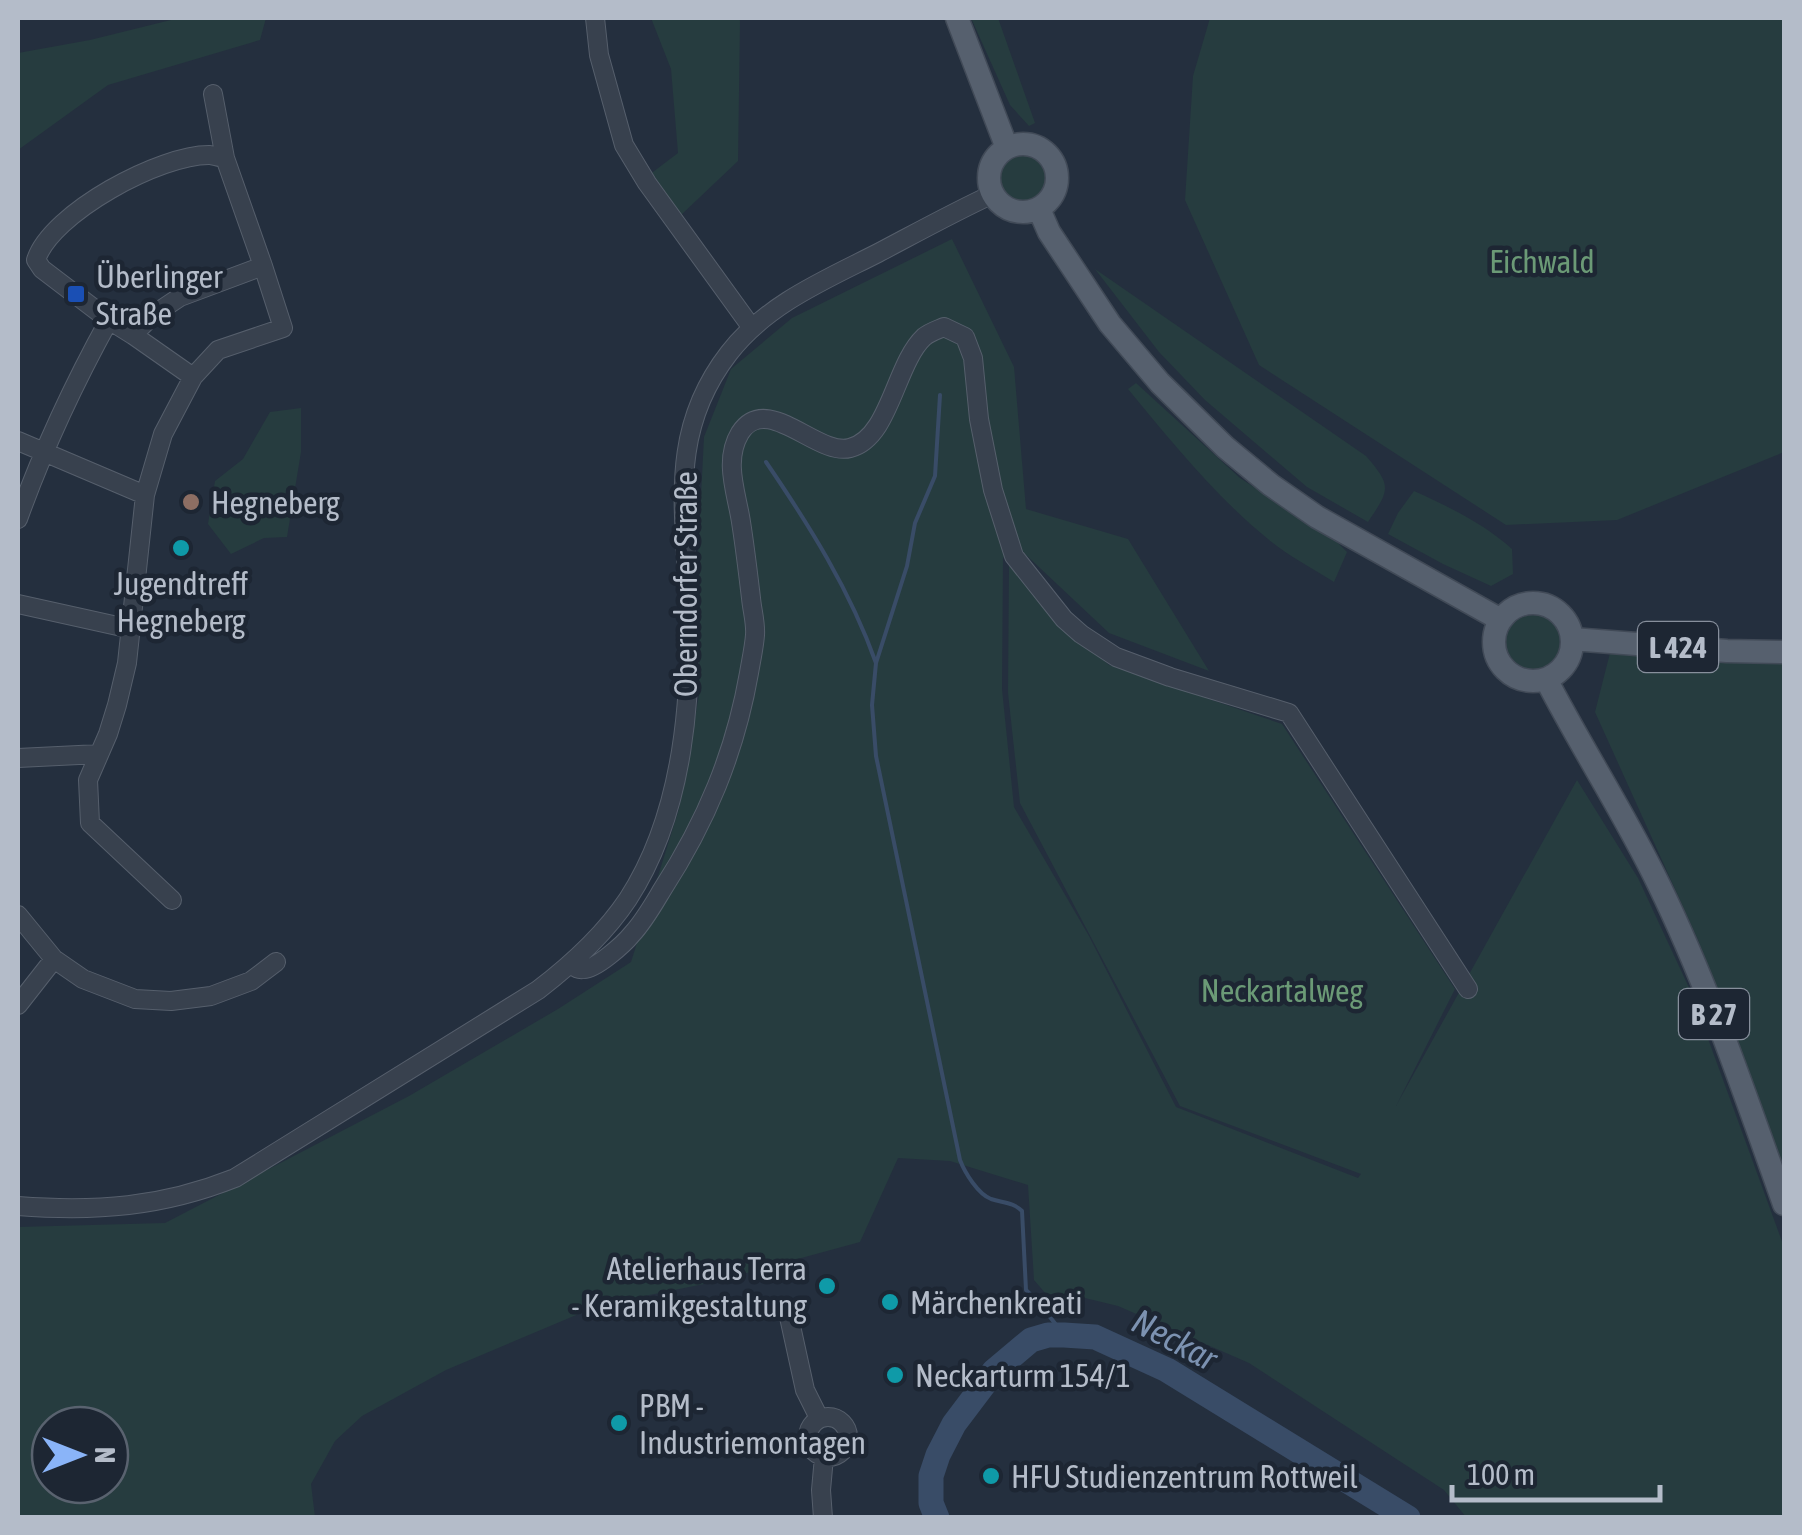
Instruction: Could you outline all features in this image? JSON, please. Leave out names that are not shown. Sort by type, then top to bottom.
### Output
[{"type":"main road","points":[[956,18],[1006,148]]},
{"type":"main road","points":[[1017,144],[1038,147],[1054,162],[1058,172],[1054,194],[1039,209],[1013,212],[993,194],[990,168],[1006,148],[1017,144]]},
{"type":"main road","points":[[1039,209],[1049,232],[1110,324],[1160,383],[1225,447],[1317,517],[1501,620]]},
{"type":"main road","points":[[1531,602],[1554,609],[1563,617],[1572,639],[1566,663],[1557,672],[1534,681],[1511,674],[1502,666],[1494,643],[1501,620],[1509,611],[1531,602]]},
{"type":"main road","name":"L 424","points":[[1572,639],[1784,652]]},
{"type":"main road","name":"B 27","points":[[1546,678],[1586,756],[1631,830],[1673,916],[1784,1204]]},
{"type":"street","points":[[596,18],[599,54],[624,145],[752,328]]},
{"type":"street","points":[[172,900],[90,823],[88,780],[118,705],[131,629],[144,495],[163,434],[193,377],[218,350],[282,328],[224,158],[212,94]]},
{"type":"street","points":[[193,377],[109,320],[42,269],[36,260],[40,247],[57,228],[94,199],[136,175],[178,160],[210,154],[224,158]]},
{"type":"street","name":"Oberndorfer Straße","points":[[18,1206],[129,1206],[196,1194],[235,1178],[538,990],[607,926],[649,861],[669,801],[682,743],[690,634],[684,504],[686,444],[709,382],[752,328],[791,298],[993,194]]},
{"type":"street","points":[[133,335],[180,297],[263,266]]},
{"type":"street","points":[[18,519],[42,452],[109,320]]},
{"type":"street","points":[[570,964],[578,970],[588,970],[632,934],[675,870],[729,758],[744,702],[755,634],[732,474],[732,457],[740,433],[766,418],[787,424],[830,448],[849,449],[866,440],[877,426],[910,354],[929,333],[944,327],[965,338],[973,358],[992,490],[1014,556],[1028,576],[1064,619],[1116,657],[1290,713],[1468,989]]},
{"type":"street","points":[[18,441],[144,495]]},
{"type":"street","points":[[18,604],[131,629]]},
{"type":"street","points":[[18,758],[99,754]]},
{"type":"street","points":[[18,915],[54,959],[83,979],[135,998],[171,1001],[211,996],[251,981],[276,962]]},
{"type":"street","points":[[18,1005],[54,959]]},
{"type":"street","points":[[789,1317],[805,1390],[819,1418]]},
{"type":"street","points":[[832,1416],[848,1436],[841,1452],[824,1456],[813,1451],[808,1440],[810,1427],[819,1418],[832,1416]]},
{"type":"street","points":[[823,1518],[824,1456]]},
{"type":"green space","points":[[179,18],[266,18],[260,40],[108,85],[18,150],[18,53]]},
{"type":"green space","points":[[651,18],[740,21],[738,161],[680,216],[649,175],[678,153],[671,69]]},
{"type":"green space","points":[[971,18],[998,18],[1035,123],[1029,126],[1010,105]]},
{"type":"green space","name":"Eichwald","points":[[1210,18],[1784,18],[1784,452],[1617,520],[1506,525],[1259,365],[1185,200],[1193,76]]},
{"type":"green space","points":[[1022,152],[1041,160],[1049,179],[1041,198],[1022,206],[1003,198],[995,179],[1003,160]]},
{"type":"green space","name":"Neckartalweg","points":[[952,239],[1014,367],[1026,509],[1128,539],[1209,671],[1109,633],[1024,553],[1003,558],[1002,689],[1014,807],[1089,936],[1176,1107],[1358,1178],[1361,1174],[1180,1106],[1020,803],[1008,693],[1009,562],[1065,628],[1109,665],[1282,724],[1455,989],[1396,1106],[1577,780],[1638,878],[1691,992],[1784,1247],[1784,1517],[1466,1517],[1444,1490],[1249,1363],[1118,1306],[1046,1294],[1034,1280],[1028,1185],[950,1161],[898,1158],[860,1242],[714,1282],[600,1305],[446,1370],[362,1416],[335,1441],[311,1484],[315,1517],[18,1517],[18,1227],[165,1223],[409,1096],[631,962],[679,809],[699,695],[697,574],[704,437],[731,369],[792,318]]},
{"type":"green space","points":[[1095,269],[1366,456],[1385,488],[1368,522],[1307,487],[1205,400],[1159,352]]},
{"type":"green space","points":[[1136,383],[1240,478],[1334,539],[1347,552],[1334,582],[1275,545],[1230,505],[1128,389]]},
{"type":"green space","points":[[301,408],[301,452],[287,537],[264,538],[231,554],[208,524],[215,481],[243,459],[270,412]]},
{"type":"green space","points":[[1414,491],[1477,523],[1512,549],[1513,574],[1491,586],[1388,534]]},
{"type":"green space","points":[[1533,615],[1552,623],[1560,642],[1552,661],[1533,669],[1514,661],[1506,642],[1514,623]]},
{"type":"green space","points":[[1610,653],[1784,658],[1784,1174],[1698,940],[1595,712]]},
{"type":"waterway","points":[[940,395],[935,476],[915,523],[907,566],[876,663],[872,705],[876,756],[960,1160],[981,1193],[1022,1211],[1026,1290],[1038,1302]]},
{"type":"waterway","points":[[766,462],[827,559],[876,663]]},
{"type":"waterway","points":[[1050,1317],[1064,1335]]},
{"type":"waterway","name":"Neckar","points":[[937,1518],[931,1503],[931,1476],[954,1424],[994,1371],[1031,1340],[1048,1335],[1095,1337],[1167,1370],[1408,1518]]},
{"type":"place","name":"Überlinger Straße","points":[[76,294]]},
{"type":"place","name":"Hegneberg","points":[[191,502]]},
{"type":"place","name":"Jugendtreff Hegneberg","points":[[181,548]]},
{"type":"place","name":"Atelierhaus Terra - Keramikgestaltung","points":[[827,1286]]},
{"type":"place","name":"Märchenkreati","points":[[890,1302]]},
{"type":"place","name":"Neckarturm 154/1","points":[[895,1375]]},
{"type":"place","name":"PBM - Industriemontagen","points":[[619,1423]]},
{"type":"place","name":"HFU Studienzentrum Rottweil","points":[[991,1476]]}]
